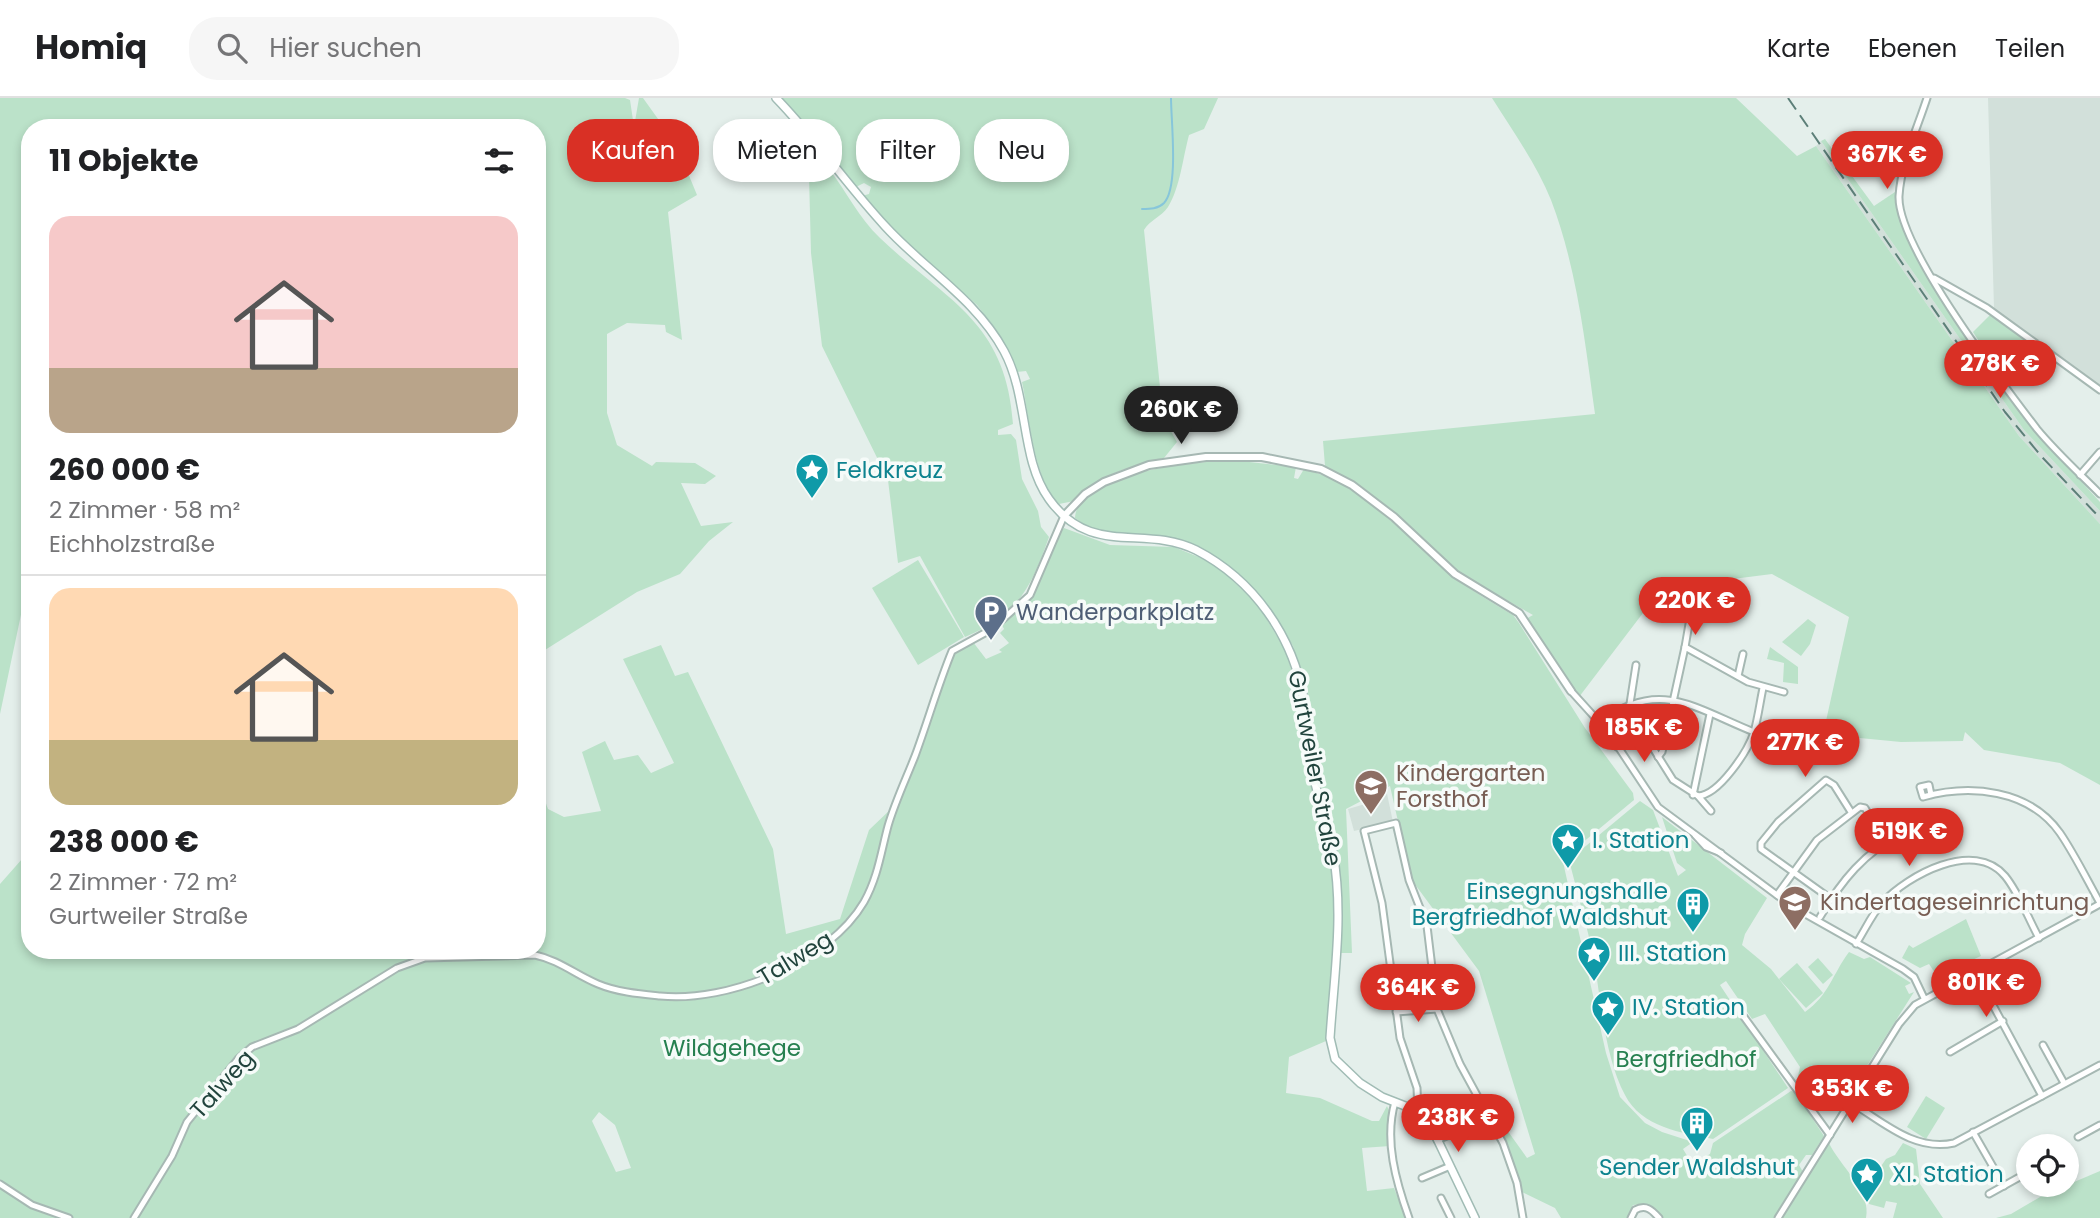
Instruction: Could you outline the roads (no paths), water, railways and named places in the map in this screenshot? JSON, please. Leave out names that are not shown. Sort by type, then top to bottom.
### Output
[{"type":"main road","name":"Gurtweiler Straße","points":[[776,98],[886,227],[975,309],[993,331],[1016,378],[1040,485],[1064,516],[1095,534],[1117,539],[1174,542],[1208,557],[1244,583],[1285,640],[1298,671],[1312,769],[1336,876],[1337,967],[1331,1049],[1335,1059],[1360,1083],[1418,1111]]},
{"type":"main road","points":[[1418,1111],[1429,1122],[1448,1167],[1475,1218]]},
{"type":"street","points":[[1927,98],[1903,174],[1899,197],[1906,226],[1969,334],[2038,430],[2100,494]]},
{"type":"street","points":[[1934,278],[1987,308],[2100,390]]},
{"type":"street","points":[[2080,474],[2100,452]]},
{"type":"street","points":[[1064,516],[1085,494],[1122,473],[1170,461],[1206,457],[1262,457],[1321,469],[1352,485],[1394,517],[1455,574],[1519,613],[1571,691],[1600,722],[1605,737],[1619,747],[1647,794],[1658,807],[1816,922],[1914,977],[1924,998]]},
{"type":"street","name":"Talweg","points":[[546,957],[553,958],[597,984],[617,990],[661,996],[701,996],[734,990],[761,981],[842,930],[864,902],[879,869],[888,825],[952,651],[992,629],[1030,594],[1064,516]]},
{"type":"street","points":[[1658,757],[1662,752],[1689,624]]},
{"type":"street","points":[[1685,647],[1763,688],[1784,692]]},
{"type":"street","points":[[1738,676],[1743,654]]},
{"type":"street","points":[[1636,665],[1628,705],[1673,780],[1696,795],[1710,811]]},
{"type":"street","points":[[1696,795],[1713,790],[1733,769],[1754,732],[1763,688]]},
{"type":"street","points":[[1600,722],[1639,700],[1673,699],[1754,732]]},
{"type":"street","points":[[1696,795],[1710,714]]},
{"type":"street","points":[[1831,899],[1761,849],[1761,843],[1778,822],[1826,780],[1834,785],[1851,812]]},
{"type":"street","points":[[1778,1218],[1899,1024],[1924,998],[2100,904],[2059,831],[2024,804],[2006,796],[1976,789],[1931,794]]},
{"type":"street","points":[[1777,895],[1817,840],[1860,807],[1865,808],[1885,842]]},
{"type":"street","points":[[1418,1111],[1416,1088],[1400,1038],[1395,1012],[1382,903],[1364,831],[1396,823],[1409,880],[1427,926],[1437,1009],[1460,1065],[1490,1118],[1517,1183],[1523,1218]]},
{"type":"street","points":[[1820,917],[1852,869],[1885,842],[1902,833]]},
{"type":"street","points":[[1856,944],[1881,905],[1896,890],[1959,859],[1983,861],[2005,875],[2039,938]]},
{"type":"street","name":"Talweg","points":[[134,1218],[172,1156],[187,1122],[238,1059],[261,1043],[298,1029],[397,968],[422,959]]},
{"type":"street","points":[[1975,972],[2042,1096]]},
{"type":"street","points":[[1395,1012],[1437,1009]]},
{"type":"street","points":[[1744,1017],[1830,1135]]},
{"type":"street","points":[[1950,1052],[2003,1020]]},
{"type":"street","points":[[2043,1045],[2064,1083]]},
{"type":"street","points":[[1850,1102],[1925,1145],[1936,1147],[1954,1143],[2064,1083],[2099,1068]]},
{"type":"street","points":[[1395,1102],[1392,1114],[1394,1170],[1409,1218]]},
{"type":"street","points":[[1437,1140],[1490,1118]]},
{"type":"street","points":[[2079,1136],[2100,1125]]},
{"type":"street","points":[[1973,1132],[2004,1186]]},
{"type":"street","points":[[1422,1178],[1448,1167]]},
{"type":"street","points":[[1989,1194],[2016,1179]]},
{"type":"street","points":[[0,1184],[32,1205],[69,1218]]},
{"type":"street","points":[[1441,1198],[1451,1218]]},
{"type":"street","points":[[1632,1218],[1635,1210],[1642,1207],[1653,1210],[1659,1218]]},
{"type":"waterway","points":[[1142,209],[1159,206],[1169,195],[1173,169],[1171,98]]},
{"type":"railway","points":[[1788,98],[2005,412],[2041,456],[2100,518]]},
{"type":"place","name":"Feldkreuz","points":[[812,500]]},
{"type":"place","name":"Wanderparkplatz","points":[[991,642]]},
{"type":"place","name":"Kindergarten Forsthof","points":[[1371,816]]},
{"type":"place","name":"I. Station","points":[[1568,870]]},
{"type":"place","name":"Kindertageseinrichtung","points":[[1795,932]]},
{"type":"place","name":"Einsegnungshalle Bergfriedhof Waldshut","points":[[1693,934]]},
{"type":"place","name":"III. Station","points":[[1594,983]]},
{"type":"place","name":"IV. Station","points":[[1608,1037]]},
{"type":"place","name":"Sender Waldshut","points":[[1697,1153]]},
{"type":"place","name":"XI. Station","points":[[1867,1204]]},
{"type":"park label","name":"Wildgehege","points":[[732,1048]]},
{"type":"park label","name":"Bergfriedhof","points":[[1686,1059]]}]
